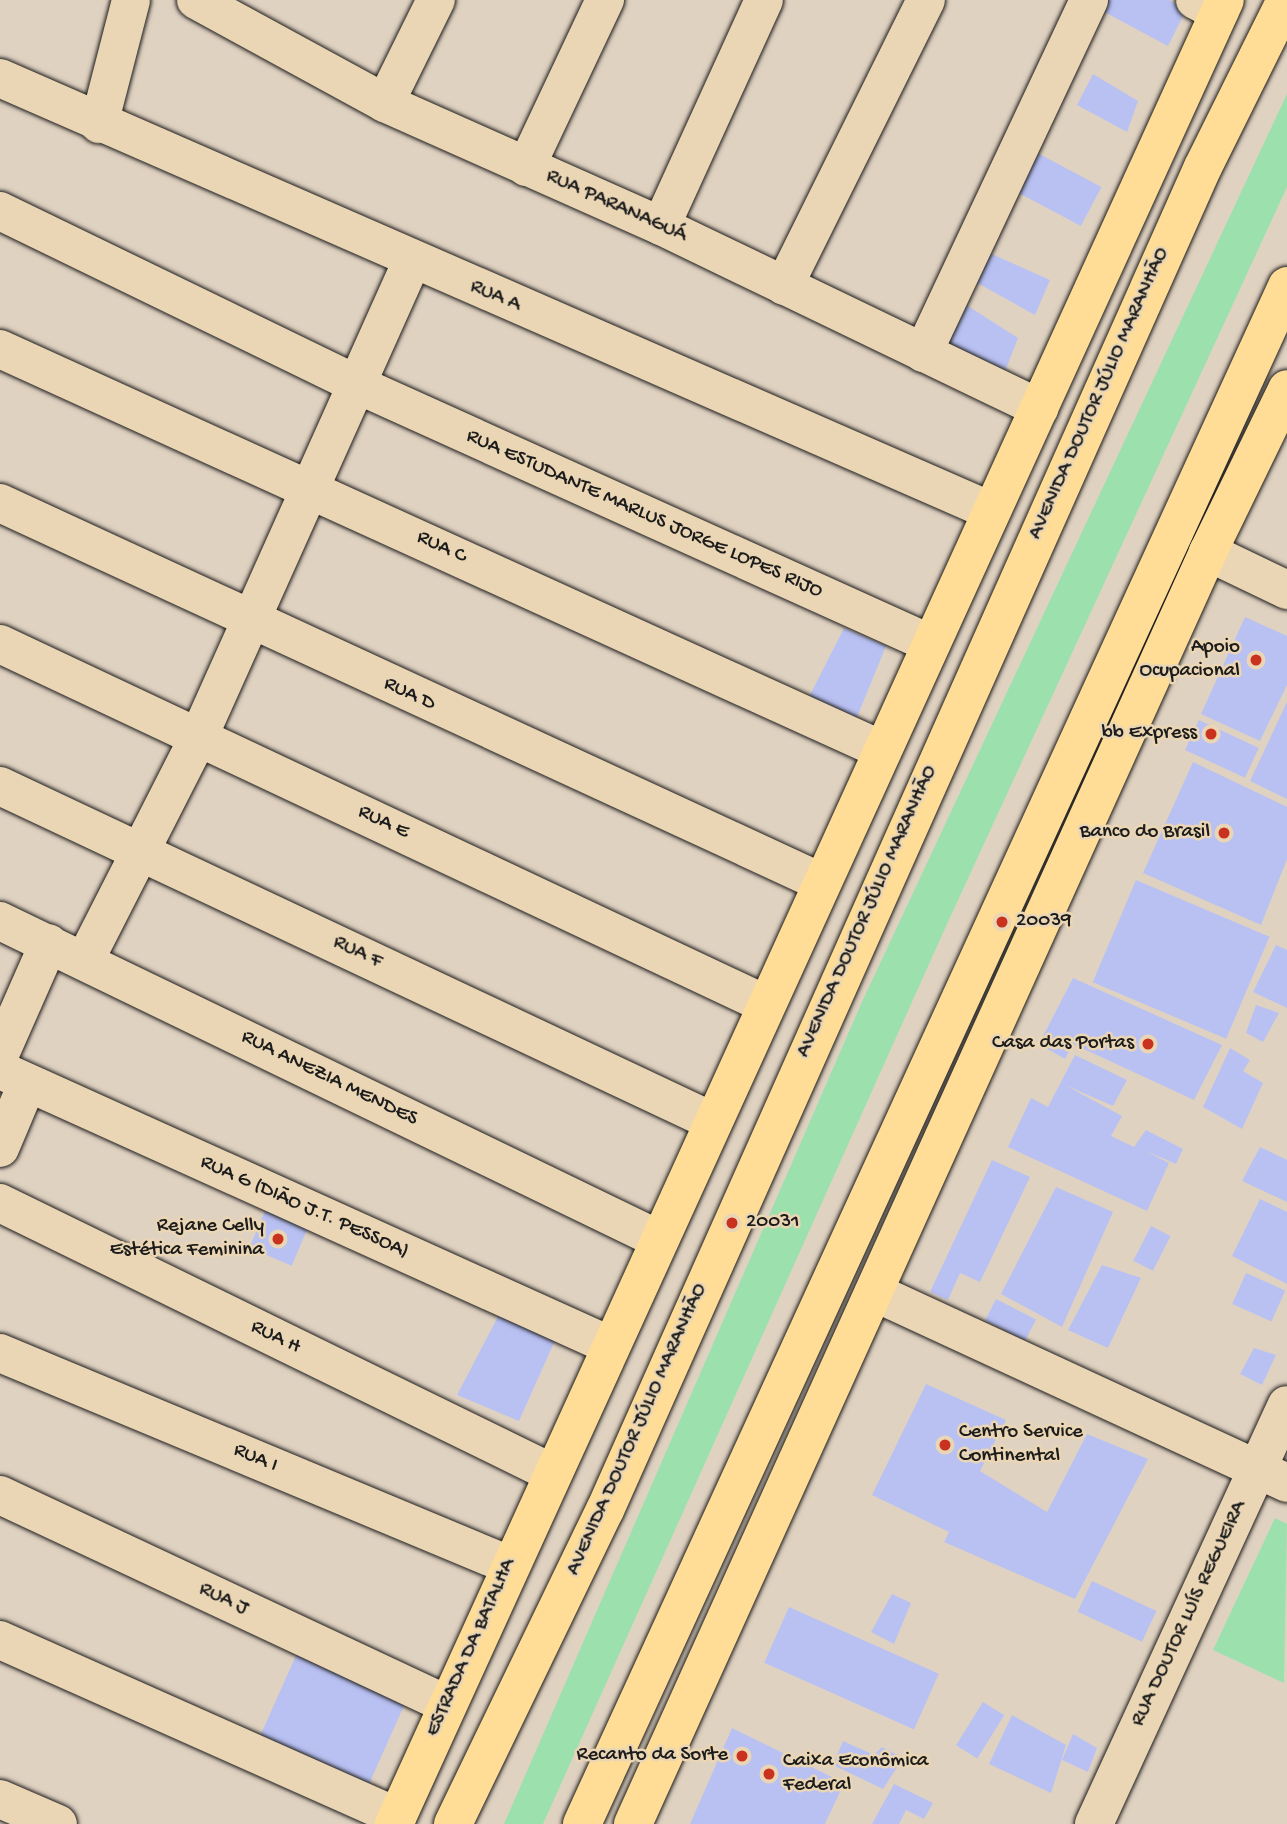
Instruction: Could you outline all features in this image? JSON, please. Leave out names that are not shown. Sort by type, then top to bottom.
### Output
[{"type":"main road","name":"AVENIDA DOUTOR JÚLIO MARANHÃO","points":[[453,1824],[605,1510],[1203,167],[1286,0]]},
{"type":"main road","points":[[550,1472],[1039,408],[1213,4]]},
{"type":"main road","points":[[582,1824],[1287,286]]},
{"type":"main road","points":[[633,1824],[876,1293],[1208,552],[1287,390]]},
{"type":"main road","name":"ESTRADA DA BATALHA","points":[[396,1820],[550,1472]]},
{"type":"street","points":[[99,124],[131,0]]},
{"type":"street","name":"RUA PARANAGUÁ","points":[[196,0],[385,103],[661,226],[1039,408]]},
{"type":"street","points":[[385,103],[436,0]]},
{"type":"street","points":[[526,167],[605,0]]},
{"type":"street","points":[[661,226],[764,0]]},
{"type":"street","points":[[784,286],[926,0]]},
{"type":"street","points":[[923,354],[1089,0]]},
{"type":"street","name":"RUA A","points":[[0,78],[412,261],[991,511]]},
{"type":"street","name":"RUA ESTUDANTE MARLUS JORGE LOPES RIJO","points":[[0,211],[358,385],[931,644]]},
{"type":"street","points":[[85,960],[199,736],[412,261]]},
{"type":"street","name":"RUA C","points":[[0,349],[311,488],[882,750]]},
{"type":"street","name":"RUA D","points":[[0,503],[249,622],[821,882]]},
{"type":"street","points":[[1208,552],[1287,590]]},
{"type":"street","name":"RUA E","points":[[0,644],[765,1004]]},
{"type":"street","name":"RUA F","points":[[0,786],[141,850],[712,1121]]},
{"type":"street","name":"RUA ANEZIA MENDES","points":[[0,920],[657,1239]]},
{"type":"street","points":[[0,1054],[49,943]]},
{"type":"street","points":[[0,1148],[13,1077]]},
{"type":"street","name":"RUA G (DIÃO J.T. PESSOA)","points":[[13,1077],[609,1345]]},
{"type":"street","name":"RUA H","points":[[0,1203],[550,1472]]},
{"type":"street","points":[[876,1293],[1272,1476]]},
{"type":"street","name":"RUA I","points":[[0,1353],[509,1565]]},
{"type":"street","name":"RUA DOUTOR LUÍS REGUEIRA","points":[[1094,1824],[1272,1476],[1287,1405]]},
{"type":"street","name":"RUA J","points":[[0,1495],[447,1704]]},
{"type":"street","points":[[0,1640],[396,1820]]},
{"type":"street","points":[[0,1799],[58,1824]]},
{"type":"green space","points":[[1287,94],[1287,187],[947,924],[543,1824],[504,1824],[861,1004]]},
{"type":"green space","points":[[1275,1518],[1287,1524],[1284,1683],[1213,1650]]},
{"type":"building","points":[[1099,0],[1169,0],[1186,10],[1168,46],[1095,7]]},
{"type":"building","points":[[1093,74],[1138,101],[1127,132],[1077,105]]},
{"type":"building","points":[[1030,149],[1102,187],[1081,226],[1009,188]]},
{"type":"building","points":[[983,250],[1050,280],[1035,315],[970,279]]},
{"type":"building","points":[[957,299],[1018,338],[1004,374],[938,342]]},
{"type":"building","name":"Apoio Ocupacional","points":[[1245,617],[1287,636],[1287,685],[1260,741],[1201,714]]},
{"type":"building","points":[[844,628],[886,646],[853,727],[805,705]]},
{"type":"building","points":[[1287,702],[1287,799],[1250,781]]},
{"type":"building","name":"bb Express","points":[[1199,720],[1259,748],[1245,778],[1185,750]]},
{"type":"building","name":"Banco do Brasil","points":[[1193,762],[1287,807],[1287,859],[1261,925],[1143,873]]},
{"type":"building","points":[[1136,880],[1269,937],[1226,1039],[1093,982]]},
{"type":"building","points":[[1276,945],[1287,950],[1287,1008],[1253,992]]},
{"type":"building","name":"Casa das Portas","points":[[1073,978],[1222,1045],[1194,1100],[1073,1044],[1065,1059],[1039,1044]]},
{"type":"building","points":[[1256,1005],[1279,1013],[1263,1042],[1246,1033]]},
{"type":"building","points":[[1230,1048],[1250,1060],[1243,1071],[1263,1083],[1242,1129],[1203,1107]]},
{"type":"building","points":[[1075,1055],[1127,1080],[1113,1106],[1065,1085],[1122,1116],[1111,1136],[1134,1147],[1146,1130],[1183,1149],[1176,1164],[1146,1151],[1169,1163],[1147,1211],[1008,1147],[1031,1098],[1048,1107]]},
{"type":"building","points":[[1260,1147],[1287,1160],[1287,1202],[1242,1181]]},
{"type":"building","points":[[992,1160],[1030,1177],[980,1282],[960,1273],[948,1300],[930,1292]]},
{"type":"building","points":[[1056,1187],[1113,1212],[1062,1327],[1001,1294]]},
{"type":"building","points":[[1260,1199],[1287,1212],[1287,1284],[1232,1256]]},
{"type":"building","name":"Rejane Celly Estética Feminina","points":[[265,1211],[307,1229],[292,1266],[249,1248]]},
{"type":"building","points":[[1151,1226],[1171,1236],[1153,1271],[1133,1261]]},
{"type":"building","points":[[1102,1265],[1141,1278],[1108,1348],[1068,1330]]},
{"type":"building","points":[[1246,1273],[1285,1290],[1271,1322],[1232,1304]]},
{"type":"building","points":[[996,1299],[1036,1319],[1025,1341],[985,1320]]},
{"type":"building","points":[[503,1307],[557,1336],[519,1421],[457,1395]]},
{"type":"building","points":[[1254,1348],[1276,1355],[1262,1385],[1240,1374]]},
{"type":"building","points":[[926,1384],[1006,1420],[980,1471],[1047,1512],[1087,1434],[1148,1459],[1075,1599],[944,1542],[949,1532],[872,1495]]},
{"type":"building","points":[[1092,1581],[1156,1611],[1142,1642],[1078,1612]]},
{"type":"building","points":[[892,1594],[911,1603],[894,1644],[871,1632]]},
{"type":"building","points":[[789,1607],[939,1674],[914,1729],[764,1663]]},
{"type":"building","points":[[298,1651],[407,1699],[368,1785],[260,1737]]},
{"type":"building","points":[[983,1702],[1004,1715],[977,1758],[956,1745]]},
{"type":"building","points":[[1012,1715],[1066,1745],[1051,1793],[989,1764]]},
{"type":"building","name":"Caixa Econômica Federal","points":[[732,1728],[844,1783],[825,1824],[690,1824]]},
{"type":"building","points":[[1073,1734],[1097,1748],[1088,1772],[1062,1760]]},
{"type":"building","points":[[843,1741],[874,1755],[882,1747],[903,1758],[883,1789],[833,1765]]},
{"type":"building","points":[[894,1784],[933,1803],[924,1819],[906,1810],[899,1824],[872,1824]]},
{"type":"place","name":"Apoio Ocupacional","points":[[1256,660]]},
{"type":"place","name":"bb Express","points":[[1211,734]]},
{"type":"place","name":"Banco do Brasil","points":[[1224,833]]},
{"type":"place","name":"20039","points":[[1002,922]]},
{"type":"place","name":"Casa das Portas","points":[[1148,1044]]},
{"type":"place","name":"20031","points":[[732,1223]]},
{"type":"place","name":"Rejane Celly Estética Feminina","points":[[278,1239]]},
{"type":"place","name":"Centro Service Continental","points":[[945,1445]]},
{"type":"place","name":"Recanto da Sorte","points":[[742,1756]]},
{"type":"place","name":"Caixa Econômica Federal","points":[[769,1774]]}]
